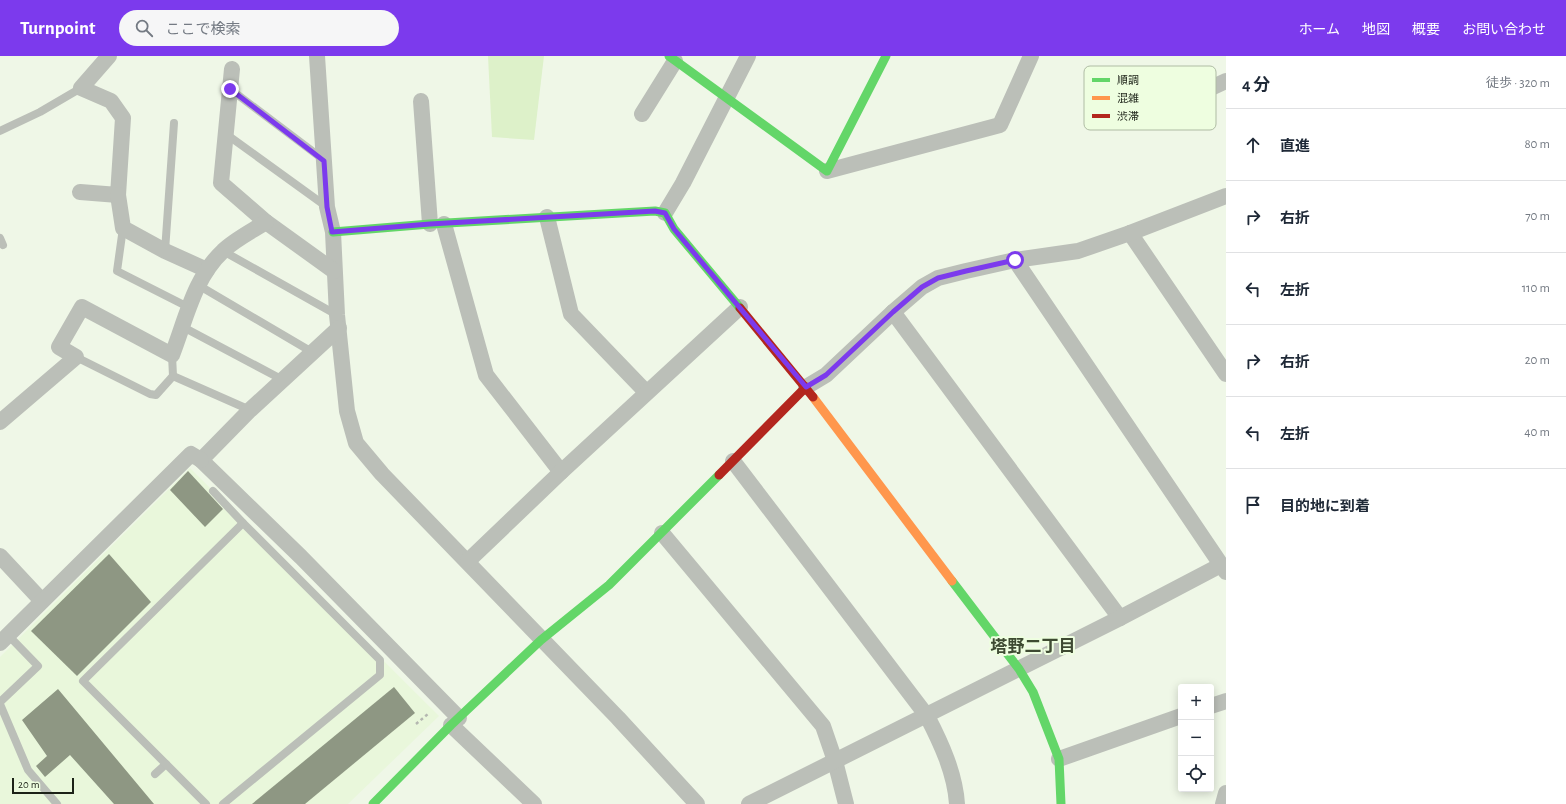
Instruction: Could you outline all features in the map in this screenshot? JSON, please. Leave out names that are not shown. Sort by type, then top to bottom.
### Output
[{"type":"street","points":[[109,56],[81,88],[111,101],[124,118],[118,195],[123,228],[165,251],[207,270]]},
{"type":"street","points":[[317,56],[327,207],[332,232],[338,321],[348,412],[356,443],[382,474],[468,561],[541,640],[653,755],[697,804]]},
{"type":"street","points":[[665,213],[683,183],[748,56]]},
{"type":"street","points":[[827,172],[886,56]]},
{"type":"street","points":[[827,172],[1000,125],[1031,56]]},
{"type":"street","points":[[642,114],[672,58],[827,172]]},
{"type":"street","points":[[232,68],[221,184],[266,222],[334,271]]},
{"type":"street","points":[[421,101],[437,224],[486,375],[561,472]]},
{"type":"street","points":[[80,192],[118,195]]},
{"type":"street","points":[[373,804],[455,722],[541,640],[609,585],[806,387],[826,375],[922,287],[938,278],[966,271],[1015,260],[1078,251],[1130,233],[1226,196]]},
{"type":"street","points":[[332,232],[547,217],[655,211],[665,213],[674,229],[806,387],[1019,669],[1033,692],[1059,759],[1061,804]]},
{"type":"street","points":[[547,217],[571,314],[646,392]]},
{"type":"street","points":[[0,422],[76,357],[59,347],[82,307],[172,355],[198,285],[207,270],[223,251],[266,222]]},
{"type":"street","points":[[1130,233],[1226,374]]},
{"type":"street","points":[[749,804],[1120,618],[1224,569],[1015,260]]},
{"type":"street","points":[[468,561],[646,392],[740,307]]},
{"type":"street","points":[[893,312],[1120,618]]},
{"type":"street","points":[[201,460],[250,410],[312,352],[338,321]]},
{"type":"street","points":[[4,639],[191,454],[201,460],[323,579],[531,803]]},
{"type":"street","points":[[733,461],[927,716],[939,739],[956,789],[956,804]]},
{"type":"street","points":[[662,533],[823,726],[835,761],[846,804]]},
{"type":"street","points":[[0,556],[42,601]]},
{"type":"street","points":[[1214,705],[1226,701]]},
{"type":"street","points":[[1059,759],[1178,717]]},
{"type":"street","points":[[1223,804],[1226,792]]},
{"type":"lane","points":[[0,131],[40,112],[81,88]]},
{"type":"lane","points":[[230,89],[324,161]]},
{"type":"lane","points":[[165,251],[174,123]]},
{"type":"lane","points":[[225,134],[327,207]]},
{"type":"lane","points":[[123,228],[117,271],[190,308]]},
{"type":"lane","points":[[223,251],[338,321]]},
{"type":"lane","points":[[198,285],[312,352]]},
{"type":"lane","points":[[182,328],[283,380]]},
{"type":"lane","points":[[76,357],[150,394],[156,395],[173,376],[172,355]]},
{"type":"lane","points":[[173,376],[250,410]]},
{"type":"lane","points":[[213,491],[380,660],[380,676],[223,804]]},
{"type":"lane","points":[[206,804],[83,681],[243,523]]},
{"type":"lane","points":[[287,566],[301,557]]},
{"type":"lane","points":[[311,590],[323,579]]},
{"type":"lane","points":[[4,639],[38,666],[0,703],[28,770],[57,804]]},
{"type":"lane","points":[[155,774],[166,764]]},
{"type":"shaded area","points":[[488,56],[544,56],[534,140],[492,137]]},
{"type":"shaded area","points":[[190,468],[439,716],[348,804],[0,804],[0,657]]},
{"type":"building","points":[[188,471],[223,509],[205,527],[170,490]]},
{"type":"building","points":[[109,554],[151,602],[77,676],[31,631]]},
{"type":"building","points":[[394,687],[415,713],[305,804],[252,804]]},
{"type":"building","points":[[58,689],[154,804],[114,804],[70,755],[45,777],[36,766],[47,756],[22,720]]},
{"type":"traffic: fast","points":[[669,56],[827,171],[886,56]]},
{"type":"traffic: fast","points":[[333,232],[430,224],[655,211],[665,213],[674,229],[740,308]]},
{"type":"traffic: fast","points":[[373,804],[451,725],[541,640],[609,585],[719,475]]},
{"type":"traffic: fast","points":[[952,581],[1019,669],[1033,692],[1059,759],[1061,804]]},
{"type":"traffic: slow","points":[[813,397],[952,581]]},
{"type":"traffic: jam","points":[[740,308],[813,397]]},
{"type":"traffic: jam","points":[[719,475],[806,387]]},
{"type":"district","name":"塔野二丁目","points":[[1033,646]]},
{"type":"route","points":[[230,89],[324,161],[327,207],[332,232],[547,217],[655,211],[665,213],[674,229],[806,387],[826,375],[922,287],[938,278],[1015,260]]}]
